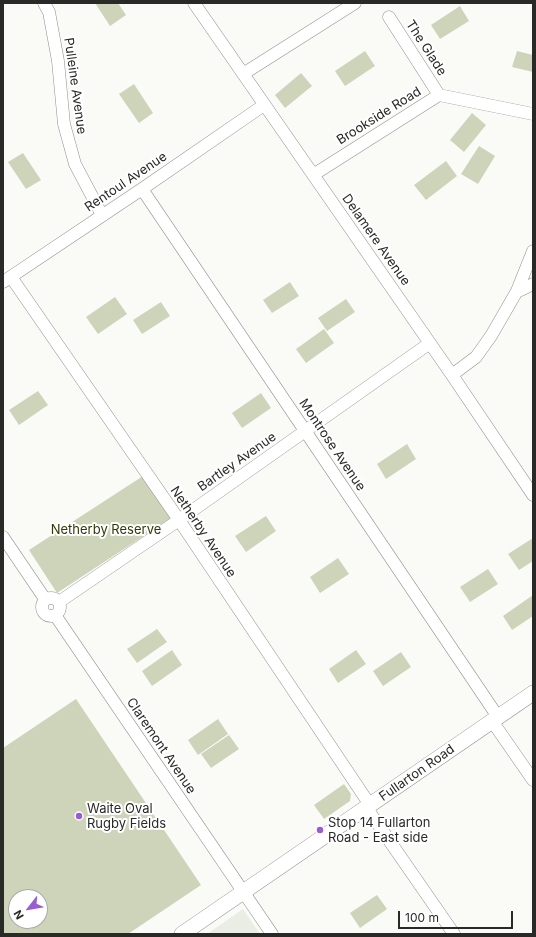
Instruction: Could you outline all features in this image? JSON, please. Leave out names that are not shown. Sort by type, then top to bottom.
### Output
[{"type":"main road","name":"Fullarton Road","points":[[182,934],[533,694]]},
{"type":"street","name":"Pulleine Avenue","points":[[44,3],[49,12],[58,61],[64,124],[76,164],[102,215]]},
{"type":"street","name":"Delamere Avenue","points":[[194,3],[430,343],[533,495]]},
{"type":"street","points":[[243,74],[355,3]]},
{"type":"street","name":"The Glade","points":[[389,17],[439,95]]},
{"type":"street","name":"Brookside Road","points":[[313,175],[439,95],[533,114]]},
{"type":"street","name":"Rentoul Avenue","points":[[7,279],[142,189],[264,104]]},
{"type":"street","name":"Montrose Avenue","points":[[142,189],[305,430],[495,719],[533,780]]},
{"type":"street","points":[[452,375],[476,357],[491,336],[531,263],[533,251]]},
{"type":"street","name":"Netherby Avenue","points":[[7,279],[179,520],[454,934]]},
{"type":"street","points":[[517,291],[533,284]]},
{"type":"street","name":"Bartley Avenue","points":[[59,602],[179,520],[430,343]]},
{"type":"street","points":[[3,537],[45,599]]},
{"type":"street","points":[[54,598],[59,602],[60,609],[55,615],[49,616],[42,611],[42,604],[45,599],[54,598]]},
{"type":"street","name":"Claremont Avenue","points":[[55,615],[272,934]]},
{"type":"shaded area","points":[[243,909],[260,934],[207,934]]},
{"type":"green space","points":[[95,3],[118,3],[126,15],[110,26]]},
{"type":"green space","points":[[460,6],[469,21],[440,39],[431,25]]},
{"type":"green space","points":[[365,51],[375,66],[345,86],[335,71]]},
{"type":"green space","points":[[517,51],[533,55],[533,72],[512,67]]},
{"type":"green space","points":[[301,73],[312,86],[285,108],[275,95]]},
{"type":"green space","points":[[134,84],[153,113],[139,123],[119,94]]},
{"type":"green space","points":[[472,113],[486,125],[464,152],[450,140]]},
{"type":"green space","points":[[479,146],[495,156],[478,184],[461,174]]},
{"type":"green space","points":[[23,153],[41,180],[26,189],[8,162]]},
{"type":"green space","points":[[446,161],[457,176],[426,200],[414,185]]},
{"type":"green space","points":[[290,282],[299,296],[272,313],[263,300]]},
{"type":"green space","points":[[115,297],[127,314],[98,334],[86,317]]},
{"type":"green space","points":[[346,299],[355,312],[327,331],[318,318]]},
{"type":"green space","points":[[161,302],[170,316],[142,334],[133,320]]},
{"type":"green space","points":[[324,329],[334,343],[306,363],[296,349]]},
{"type":"green space","points":[[38,391],[48,405],[19,425],[9,410]]},
{"type":"green space","points":[[261,393],[271,408],[242,428],[232,413]]},
{"type":"green space","points":[[407,444],[416,459],[386,479],[377,464]]},
{"type":"green space","name":"Netherby Reserve","points":[[143,476],[171,518],[57,593],[29,550]]},
{"type":"green space","points":[[266,516],[276,531],[246,552],[235,536]]},
{"type":"green space","points":[[533,538],[533,561],[519,570],[508,554]]},
{"type":"green space","points":[[338,558],[349,574],[320,593],[310,577]]},
{"type":"green space","points":[[488,569],[498,584],[470,602],[460,587]]},
{"type":"green space","points":[[533,595],[533,616],[512,630],[503,616]]},
{"type":"green space","points":[[157,629],[167,642],[137,663],[127,649]]},
{"type":"green space","points":[[172,650],[182,665],[152,686],[142,671]]},
{"type":"green space","points":[[356,650],[366,664],[338,683],[329,669]]},
{"type":"green space","points":[[401,652],[411,667],[383,686],[373,671]]},
{"type":"green space","name":"Waite Oval Rugby Fields","points":[[76,699],[201,885],[128,934],[3,934],[3,748]]},
{"type":"green space","points":[[218,719],[228,734],[198,755],[188,740]]},
{"type":"green space","points":[[229,735],[239,749],[211,768],[201,754]]},
{"type":"green space","points":[[344,784],[351,794],[350,801],[324,819],[314,805]]},
{"type":"green space","points":[[377,895],[387,909],[360,928],[350,913]]},
{"type":"place","name":"Waite Oval Rugby Fields","points":[[79,816]]},
{"type":"place","name":"Stop 14 Fullarton Road - East side","points":[[320,830]]}]
